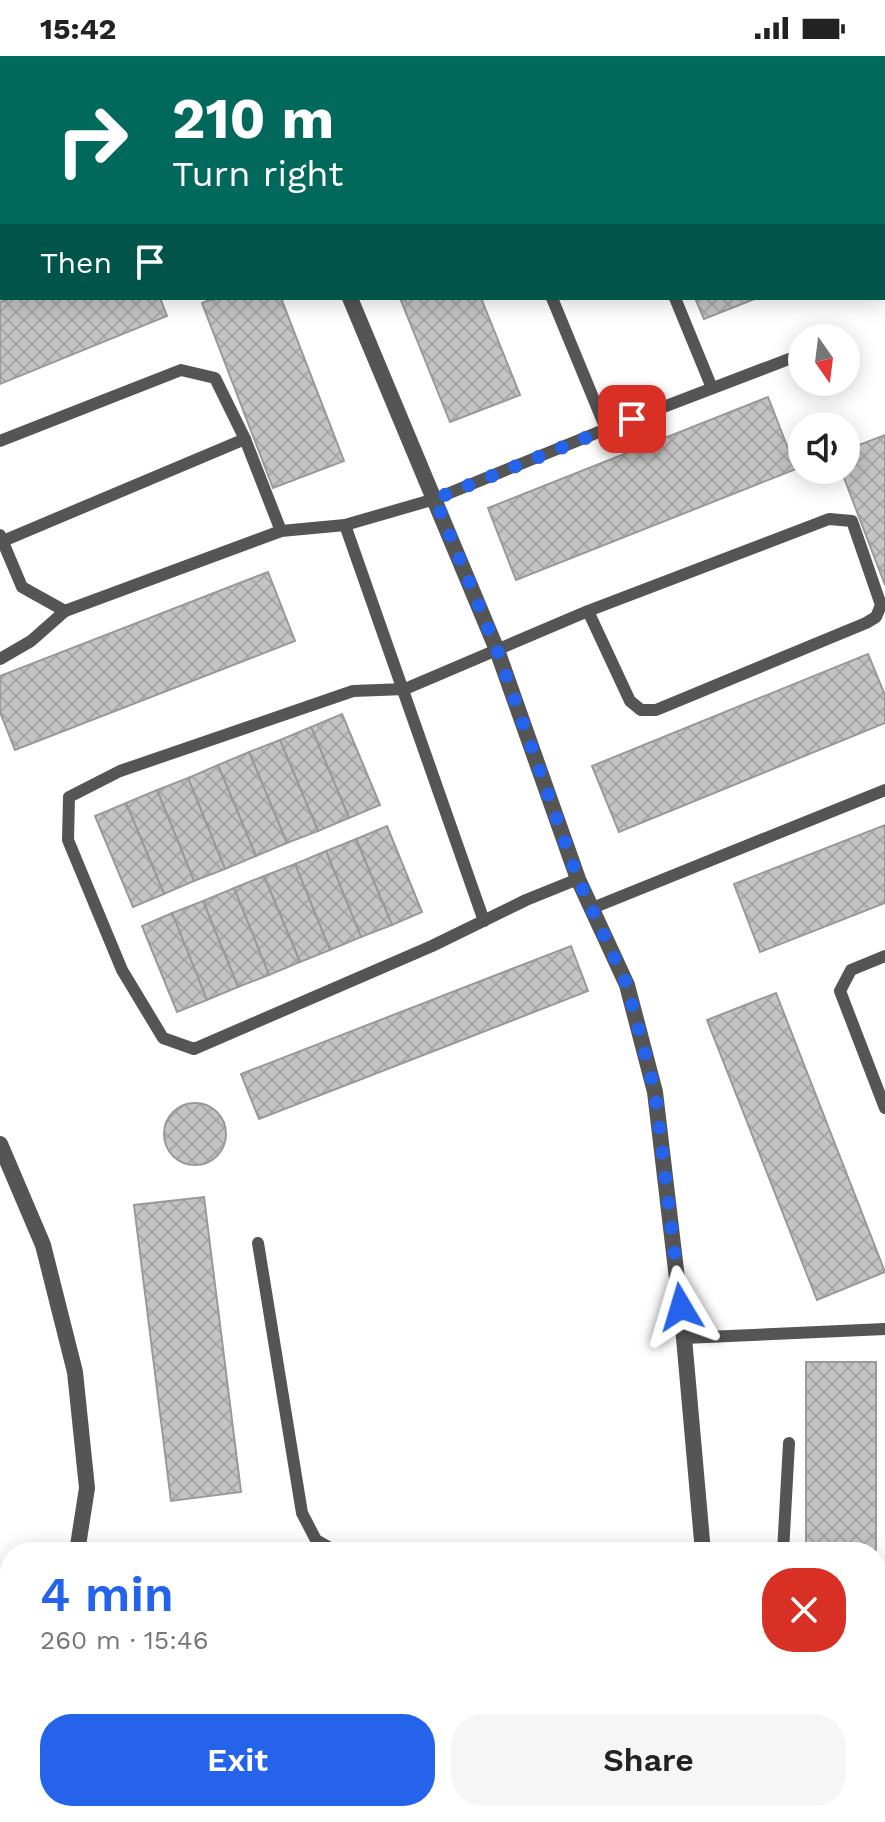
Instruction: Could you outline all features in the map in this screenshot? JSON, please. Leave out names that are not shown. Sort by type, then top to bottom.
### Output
[{"type":"street","points":[[351,300],[497,650],[590,909],[627,985],[655,1092],[684,1338],[702,1542]]},
{"type":"street","points":[[0,1144],[43,1245],[75,1372],[87,1488],[79,1542]]},
{"type":"lane","points":[[553,300],[606,429]]},
{"type":"lane","points":[[676,300],[712,388]]},
{"type":"lane","points":[[0,659],[31,641],[65,611],[281,531],[345,525],[435,499],[788,359]]},
{"type":"lane","points":[[0,441],[181,370],[215,378],[245,439],[281,531]]},
{"type":"lane","points":[[65,611],[22,587],[1,538],[245,439]]},
{"type":"lane","points":[[578,879],[194,1049],[163,1038],[122,970],[68,840],[69,797],[120,771],[353,691],[405,689],[588,611],[829,519],[852,521],[881,605],[876,617],[866,623],[656,710],[641,710],[630,701],[588,611]]},
{"type":"lane","points":[[345,525],[484,921]]},
{"type":"lane","points":[[590,909],[885,790]]},
{"type":"lane","points":[[885,956],[851,970],[840,991],[885,1108]]},
{"type":"lane","points":[[258,1243],[302,1513],[320,1542]]},
{"type":"lane","points":[[684,1338],[885,1329]]},
{"type":"lane","points":[[784,1542],[789,1443]]},
{"type":"building","points":[[161,300],[167,316],[0,384],[0,302]]},
{"type":"building","points":[[210,300],[282,300],[344,461],[273,488],[202,303]]},
{"type":"building","points":[[401,300],[482,300],[520,395],[450,422]]},
{"type":"building","points":[[696,300],[752,300],[704,319]]},
{"type":"building","points":[[768,397],[788,448],[788,472],[516,580],[488,508]]},
{"type":"building","points":[[885,435],[885,585],[846,484],[860,484],[860,445]]},
{"type":"building","points":[[268,572],[295,641],[15,750],[0,712],[0,676]]},
{"type":"building","points":[[868,654],[885,695],[885,723],[619,832],[592,766]]},
{"type":"building","points":[[342,714],[380,805],[349,818],[311,727]]},
{"type":"building","points":[[311,727],[349,818],[318,831],[280,740]]},
{"type":"building","points":[[280,740],[318,831],[287,843],[249,752]]},
{"type":"building","points":[[249,752],[287,843],[256,856],[218,765]]},
{"type":"building","points":[[218,765],[256,856],[225,869],[188,778]]},
{"type":"building","points":[[188,778],[225,869],[194,881],[157,790]]},
{"type":"building","points":[[157,790],[194,881],[164,894],[126,803]]},
{"type":"building","points":[[126,803],[164,894],[133,907],[95,816]]},
{"type":"building","points":[[885,825],[885,903],[760,952],[734,884]]},
{"type":"building","points":[[387,826],[422,912],[392,925],[356,839]]},
{"type":"building","points":[[356,839],[392,925],[361,937],[326,851]]},
{"type":"building","points":[[326,851],[361,937],[330,950],[295,864]]},
{"type":"building","points":[[295,864],[330,950],[300,962],[264,876]]},
{"type":"building","points":[[264,876],[300,962],[269,975],[234,888]]},
{"type":"building","points":[[234,888],[269,975],[238,987],[203,901]]},
{"type":"building","points":[[203,901],[238,987],[207,1000],[172,913]]},
{"type":"building","points":[[172,913],[207,1000],[177,1012],[142,926]]},
{"type":"building","points":[[571,946],[588,991],[259,1119],[241,1074]]},
{"type":"building","points":[[776,993],[885,1272],[817,1300],[707,1020]]},
{"type":"building","points":[[195,1103],[207,1105],[217,1112],[224,1122],[224,1146],[217,1156],[207,1163],[195,1165],[183,1163],[173,1156],[166,1146],[164,1134],[166,1122],[173,1112],[183,1105]]},
{"type":"building","points":[[204,1197],[241,1492],[171,1501],[134,1205]]},
{"type":"building","points":[[806,1362],[876,1362],[876,1542],[806,1542]]},
{"type":"route","points":[[632,419],[435,499],[497,650],[578,879],[627,985],[655,1092],[681,1307]]}]
